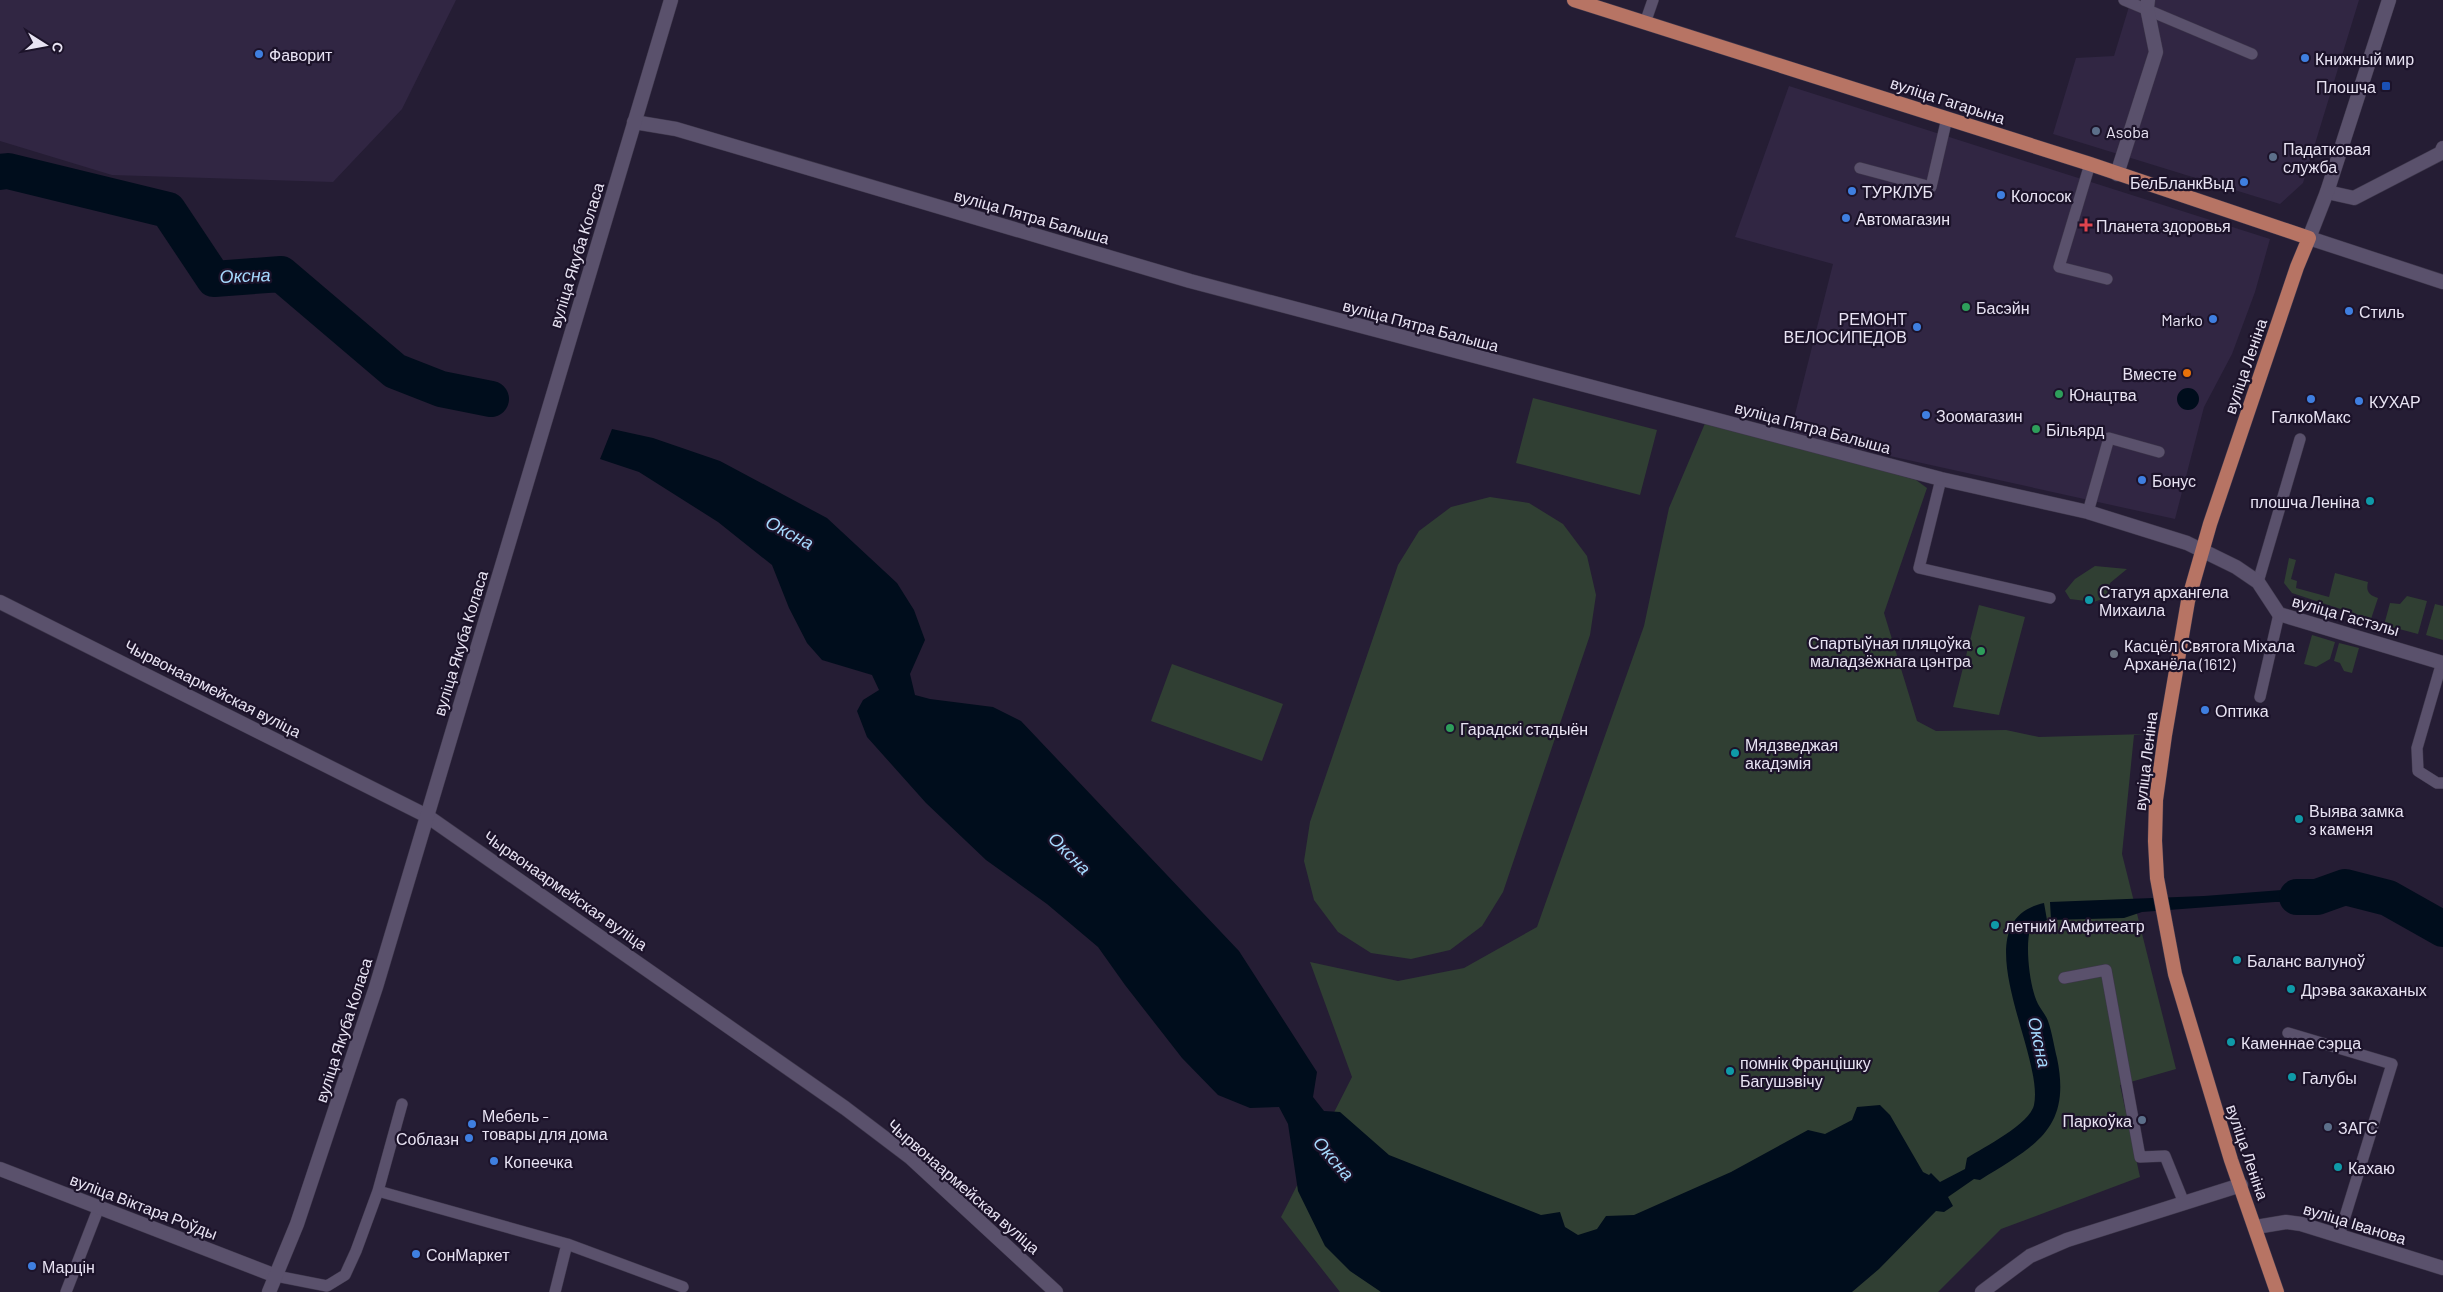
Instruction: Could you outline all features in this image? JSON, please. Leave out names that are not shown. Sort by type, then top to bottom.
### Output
[{"type":"main road","name":"вуліца Гагарына","points":[[1574,0],[2090,164],[2309,238]]},
{"type":"main road","name":"вуліца Леніна","points":[[2278,1292],[2241,1186],[2191,1031],[2167,941],[2157,878],[2154,841],[2156,800],[2165,735],[2188,601],[2202,549],[2294,276],[2309,238]]},
{"type":"street","name":"вуліца Якуба Коласа","points":[[269,1292],[297,1224],[376,987],[670,0]]},
{"type":"street","points":[[2389,0],[2327,192],[2309,238],[2443,282]]},
{"type":"street","points":[[2117,174],[2156,52],[2148,4]]},
{"type":"street","name":"вуліца Пятра Балыша","points":[[634,122],[676,129],[1190,281],[1941,479],[2088,512],[2202,549]]},
{"type":"street","points":[[2327,192],[2354,198],[2442,153],[2443,148]]},
{"type":"street","name":"вуліца Гастэлы","points":[[2202,549],[2236,567],[2258,582],[2279,614],[2442,662]]},
{"type":"street","name":"Чырвонаармейская вуліца","points":[[0,602],[427,816],[845,1108],[911,1158],[1056,1292]]},
{"type":"street","name":"вуліца Віктара Роўды","points":[[0,1169],[276,1276]]},
{"type":"street","points":[[1982,1292],[2030,1256],[2067,1240],[2241,1186]]},
{"type":"street","name":"вуліца Іванова","points":[[2256,1227],[2286,1222],[2301,1224],[2443,1268]]},
{"type":"lane","points":[[1645,23],[1653,0]]},
{"type":"lane","points":[[2124,0],[2148,4],[2252,54]]},
{"type":"lane","points":[[1860,168],[1931,187],[1947,118]]},
{"type":"lane","points":[[2090,164],[2059,267],[2107,279]]},
{"type":"lane","points":[[2088,512],[2109,438],[2159,452]]},
{"type":"lane","points":[[2258,582],[2300,439]]},
{"type":"lane","points":[[1941,479],[1919,568],[2050,598]]},
{"type":"lane","points":[[2260,697],[2279,614]]},
{"type":"lane","points":[[2442,662],[2418,748],[2418,771],[2437,783],[2443,783]]},
{"type":"lane","points":[[2064,978],[2106,970],[2140,1157],[2165,1156],[2184,1203]]},
{"type":"lane","points":[[2288,1032],[2392,1064],[2339,1236]]},
{"type":"lane","points":[[276,1276],[327,1286],[344,1275],[356,1251],[378,1191],[402,1104]]},
{"type":"lane","points":[[378,1191],[567,1244],[684,1287]]},
{"type":"lane","points":[[69,1291],[98,1207]]},
{"type":"lane","points":[[555,1292],[567,1244]]},
{"type":"shaded area","points":[[0,0],[456,0],[402,109],[333,182],[112,175],[0,141]]},
{"type":"shaded area","points":[[2131,0],[2359,0],[2303,183],[2280,204],[2053,134],[2076,58],[2114,56]]},
{"type":"shaded area","points":[[1789,86],[2270,239],[2255,292],[2232,354],[2204,407],[2175,519],[1790,434],[1833,264],[1735,237]]},
{"type":"green space","points":[[1533,398],[1657,430],[1640,495],[1516,463]]},
{"type":"green space","points":[[1706,421],[1916,480],[1927,488],[1884,613],[1917,721],[1936,731],[2006,730],[2039,737],[2147,734],[2134,735],[2122,854],[2176,1069],[2120,1085],[2140,1177],[2001,1229],[1938,1292],[1340,1292],[1281,1217],[1352,1077],[1310,962],[1398,981],[1464,968],[1537,927],[1644,626],[1669,508]]},
{"type":"green space","name":"Гарадскі стадыён","points":[[1490,497],[1529,503],[1563,524],[1587,556],[1596,595],[1590,635],[1503,892],[1482,926],[1450,950],[1411,959],[1371,953],[1338,932],[1314,900],[1304,861],[1310,822],[1398,565],[1419,531],[1451,507]]},
{"type":"green space","points":[[2289,558],[2296,560],[2291,579],[2297,581],[2296,588],[2329,597],[2335,573],[2368,582],[2368,592],[2378,598],[2371,619],[2292,593],[2284,583]]},
{"type":"green space","points":[[2095,566],[2127,569],[2110,583],[2107,597],[2094,602],[2070,599],[2065,591],[2075,579]]},
{"type":"green space","points":[[2407,596],[2427,601],[2418,634],[2384,625],[2390,603],[2400,604]]},
{"type":"green space","points":[[2435,604],[2443,606],[2443,640],[2426,635]]},
{"type":"green space","points":[[1979,605],[2025,617],[1999,715],[1953,707]]},
{"type":"green space","points":[[2312,635],[2335,642],[2330,659],[2316,667],[2304,664]]},
{"type":"green space","points":[[2339,643],[2359,648],[2352,673],[2344,671],[2340,663],[2334,661]]},
{"type":"green space","points":[[1172,664],[1283,704],[1262,761],[1151,721]]},
{"type":"water","points":[[2188,388],[2196,391],[2199,399],[2196,407],[2188,410],[2180,407],[2177,399],[2180,391]]},
{"type":"water","points":[[612,429],[653,438],[720,461],[827,518],[897,583],[914,610],[925,640],[910,674],[915,695],[930,699],[993,707],[1021,721],[1239,951],[1317,1072],[1313,1097],[1324,1111],[1340,1112],[1389,1155],[1541,1215],[1560,1212],[1565,1227],[1578,1235],[1597,1229],[1606,1216],[1634,1215],[1731,1172],[1808,1130],[1825,1134],[1852,1120],[1857,1107],[1880,1105],[1890,1115],[1923,1172],[1929,1175],[1931,1173],[1940,1182],[1965,1169],[1967,1158],[2016,1127],[2031,1112],[2034,1105],[2034,1082],[2011,992],[2006,961],[2008,935],[2020,915],[2044,903],[2047,920],[2030,930],[2028,957],[2035,997],[2048,1021],[2057,1058],[2060,1083],[2059,1103],[2053,1119],[2044,1133],[2017,1157],[1980,1180],[1974,1179],[1948,1197],[1953,1206],[1944,1212],[1936,1211],[1879,1269],[1852,1292],[1381,1292],[1350,1271],[1325,1246],[1298,1191],[1288,1124],[1279,1107],[1250,1108],[1218,1095],[1182,1058],[1098,947],[1047,904],[986,860],[926,803],[867,737],[857,711],[863,700],[879,690],[872,675],[822,660],[807,643],[789,608],[772,565],[718,522],[639,472],[600,459]]},
{"type":"water","points":[[2334,887],[2345,887],[2327,902],[2275,902],[2142,912],[2124,918],[2051,920],[2050,902],[2204,896],[2282,890],[2310,893]]},
{"type":"waterway","name":"Оксна","points":[[0,172],[8,171],[168,210],[214,279],[281,274],[395,371],[441,389],[491,399]]},
{"type":"waterway","name":"Оксна","points":[[2297,897],[2317,897],[2345,887],[2388,898],[2443,929]]},
{"type":"place","name":"Фаворит","points":[[259,54]]},
{"type":"place","name":"Книжный мир","points":[[2305,58]]},
{"type":"place","name":"Плошча","points":[[2386,86]]},
{"type":"place","name":"Asoba","points":[[2096,131]]},
{"type":"place","name":"Падатковая служба","points":[[2273,157]]},
{"type":"place","name":"БелБланкВыд","points":[[2244,182]]},
{"type":"place","name":"ТУРКЛУБ","points":[[1852,191]]},
{"type":"place","name":"Колосок","points":[[2001,195]]},
{"type":"place","name":"Автомагазин","points":[[1846,218]]},
{"type":"place","name":"Планета здоровья","points":[[2086,225]]},
{"type":"place","name":"Басэйн","points":[[1966,307]]},
{"type":"place","name":"Стиль","points":[[2349,311]]},
{"type":"place","name":"Marko","points":[[2213,319]]},
{"type":"place","name":"РЕМОНТ ВЕЛОСИПЕДОВ","points":[[1917,327]]},
{"type":"place","name":"Вместе","points":[[2187,373]]},
{"type":"place","name":"Юнацтва","points":[[2059,394]]},
{"type":"place","name":"ГалкоМакс","points":[[2311,399]]},
{"type":"place","name":"КУХАР","points":[[2359,401]]},
{"type":"place","name":"Зоомагазин","points":[[1926,415]]},
{"type":"place","name":"Більярд","points":[[2036,429]]},
{"type":"place","name":"Бонус","points":[[2142,480]]},
{"type":"place","name":"плошча Леніна","points":[[2370,501]]},
{"type":"place","name":"Статуя архангела Михаила","points":[[2089,600]]},
{"type":"place","name":"Спартыўная пляцоўка маладзёжнага цэнтра","points":[[1981,651]]},
{"type":"place","name":"Касцёл Святога Міхала Арханёла (1612)","points":[[2114,654]]},
{"type":"place","name":"Оптика","points":[[2205,710]]},
{"type":"place","name":"Гарадскі стадыён","points":[[1450,728]]},
{"type":"place","name":"Мядзведжая акадэмія","points":[[1735,753]]},
{"type":"place","name":"Выява замка з каменя","points":[[2299,819]]},
{"type":"place","name":"летний Амфитеатр","points":[[1995,925]]},
{"type":"place","name":"Баланс валуноў","points":[[2237,960]]},
{"type":"place","name":"Дрэва закаханых","points":[[2291,989]]},
{"type":"place","name":"Каменнае сэрца","points":[[2231,1042]]},
{"type":"place","name":"помнік Францішку Багушэвічу","points":[[1730,1071]]},
{"type":"place","name":"Галубы","points":[[2292,1077]]},
{"type":"place","name":"Паркоўка","points":[[2142,1120]]},
{"type":"place","name":"Мебель - товары для дома","points":[[472,1124]]},
{"type":"place","name":"ЗАГС","points":[[2328,1127]]},
{"type":"place","name":"Соблазн","points":[[469,1138]]},
{"type":"place","name":"Копеечка","points":[[494,1161]]},
{"type":"place","name":"Кахаю","points":[[2338,1167]]},
{"type":"place","name":"СонМаркет","points":[[416,1254]]},
{"type":"place","name":"Марцін","points":[[32,1266]]}]
